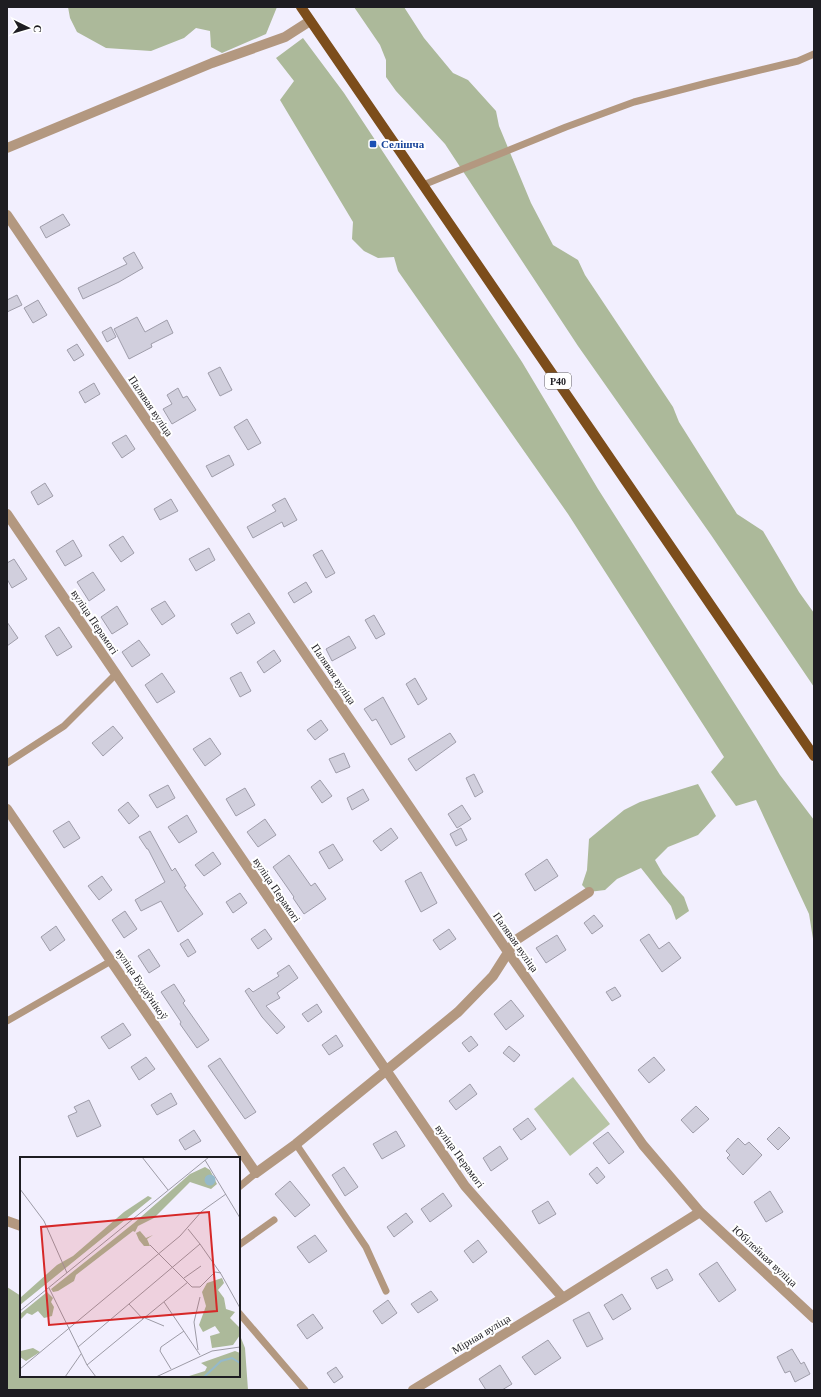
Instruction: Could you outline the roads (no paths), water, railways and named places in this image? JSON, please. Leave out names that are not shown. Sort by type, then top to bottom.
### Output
[{"type":"main road","name":"Р40","points":[[300,7],[423,184],[814,756]]},
{"type":"street","points":[[7,148],[212,63],[285,37],[310,20]]},
{"type":"street","name":"Палявая вуліца","points":[[7,215],[508,952],[643,1144],[700,1212]]},
{"type":"street","name":"вуліца Перамогі","points":[[7,514],[465,1186],[563,1298]]},
{"type":"street","name":"вуліца Будаўнікоў","points":[[7,809],[256,1173]]},
{"type":"street","points":[[256,1173],[296,1144],[458,1012],[493,976],[516,940],[589,892]]},
{"type":"street","name":"Мірная вуліца","points":[[413,1390],[700,1212]]},
{"type":"street","name":"Юбілейная вуліца","points":[[700,1212],[814,1318]]},
{"type":"street","points":[[7,1222],[20,1226]]},
{"type":"lane","points":[[423,184],[566,127],[634,102],[798,61],[814,54]]},
{"type":"lane","points":[[7,763],[64,726],[116,674]]},
{"type":"lane","points":[[7,1021],[111,961]]},
{"type":"lane","points":[[296,1144],[366,1247],[386,1291]]},
{"type":"lane","points":[[240,1186],[256,1173]]},
{"type":"lane","points":[[240,1244],[274,1220]]},
{"type":"lane","points":[[240,1314],[305,1390]]},
{"type":"place","name":"Селішча","points":[[373,144]]}]
